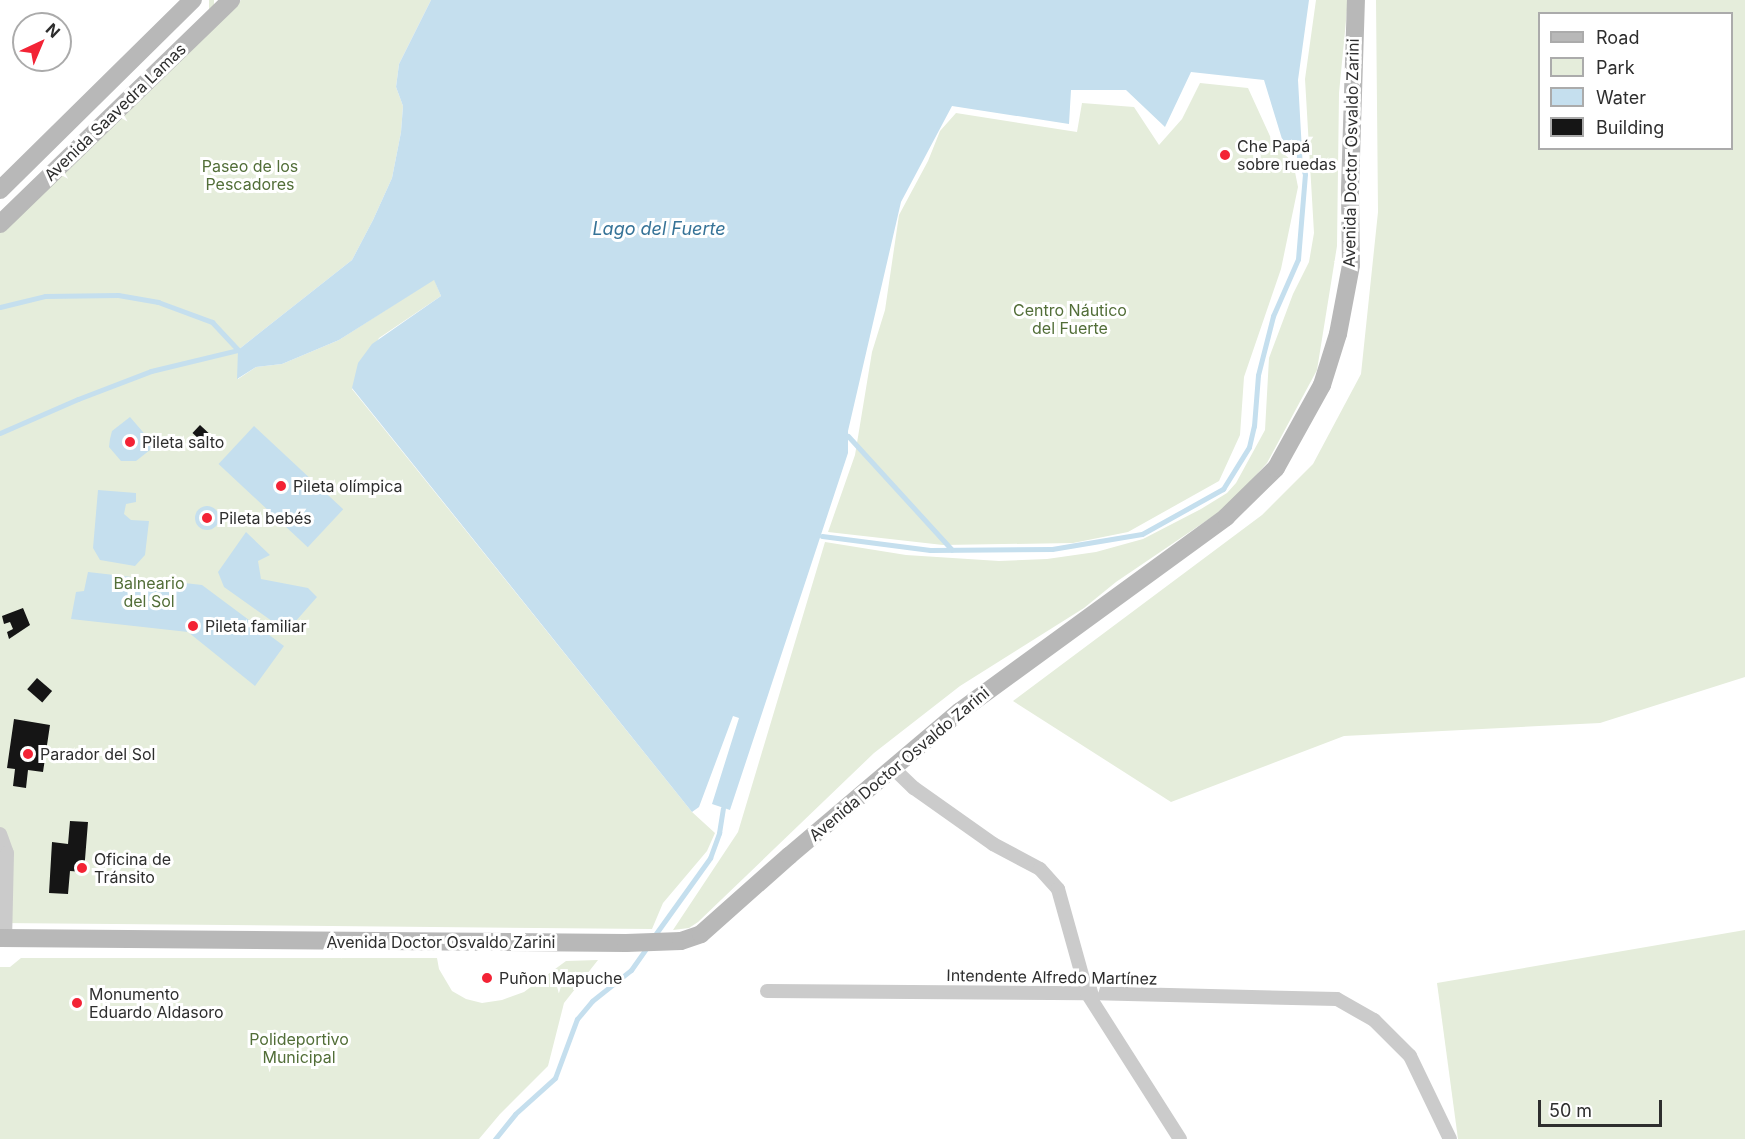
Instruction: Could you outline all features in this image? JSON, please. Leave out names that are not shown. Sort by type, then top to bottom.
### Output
[{"type":"main road","name":"Avenida Saavedra Lamas","points":[[0,190],[193,0]]},
{"type":"main road","name":"Avenida Saavedra Lamas","points":[[0,224],[231,0]]},
{"type":"main road","name":"Avenida Doctor Osvaldo Zarini","points":[[2,938],[626,943],[669,942],[693,938],[709,928],[789,856],[1012,671],[1226,517],[1276,468],[1322,384],[1338,334],[1351,265],[1350,166],[1356,0]]},
{"type":"street","points":[[893,768],[914,788],[993,844],[1040,869],[1058,889],[1087,993],[1180,1139]]},
{"type":"street","points":[[0,834],[7,853],[2,938]]},
{"type":"street","name":"Intendente Alfredo Martínez","points":[[767,991],[1087,993],[1337,999],[1374,1020],[1410,1056],[1450,1139]]},
{"type":"green space","points":[[209,0],[214,0],[214,153],[209,153]]},
{"type":"green space","points":[[241,0],[431,0],[399,64],[396,87],[403,106],[401,132],[392,178],[373,220],[352,260],[238,350],[238,379],[256,367],[282,364],[339,340],[434,279],[441,296],[379,338],[352,389],[692,812],[715,833],[707,851],[663,903],[652,929],[0,923],[0,231]]},
{"type":"green space","points":[[1316,0],[1348,0],[1339,93],[1337,246],[1317,370],[1267,463],[1228,506],[1116,582],[1084,608],[960,686],[874,753],[698,922],[689,928],[673,930],[738,832],[825,542],[906,555],[999,561],[1047,559],[1096,552],[1143,539],[1201,509],[1227,493],[1236,483],[1265,430],[1269,358],[1293,294],[1309,262],[1314,233],[1305,79]]},
{"type":"green space","points":[[1376,0],[1745,0],[1745,677],[1600,723],[1344,736],[1171,802],[1013,701],[1262,515],[1313,464],[1361,374],[1378,212]]},
{"type":"green space","name":"Centro Náutico del Fuerte","points":[[1200,83],[1248,88],[1274,145],[1293,162],[1298,187],[1281,269],[1244,377],[1240,435],[1219,481],[1128,532],[1073,543],[943,545],[828,532],[855,455],[872,352],[885,310],[899,215],[928,161],[940,131],[956,113],[1077,132],[1082,103],[1134,107],[1159,145],[1182,119]]},
{"type":"green space","points":[[1745,930],[1745,1139],[1458,1139],[1437,983]]},
{"type":"green space","name":"Polideportivo Municipal","points":[[21,958],[437,958],[439,969],[452,991],[466,999],[482,1003],[502,1000],[524,992],[566,961],[598,960],[564,1003],[548,1066],[500,1114],[479,1139],[0,1139],[0,967],[10,967]]},
{"type":"water","name":"Lago del Fuerte","points":[[431,0],[1309,0],[1298,80],[1303,169],[1282,139],[1264,80],[1191,72],[1165,127],[1126,90],[1071,90],[1069,124],[952,106],[901,202],[848,431],[848,453],[730,810],[712,804],[739,718],[733,716],[699,807],[692,812],[352,388],[358,363],[372,344],[441,296],[434,280],[339,340],[282,364],[256,367],[237,379],[238,350],[352,260],[373,220],[392,178],[401,132],[403,106],[396,87],[399,64]]},
{"type":"water","name":"Pileta salto","points":[[130,417],[155,446],[136,461],[121,461],[109,447],[110,439],[112,431]]},
{"type":"water","name":"Pileta olímpica","points":[[254,426],[343,509],[308,547],[219,464]]},
{"type":"water","points":[[98,490],[136,493],[136,502],[126,504],[124,514],[131,520],[149,521],[145,555],[135,566],[100,560],[93,548]]},
{"type":"water","name":"Pileta bebés","points":[[202,506],[212,506],[219,513],[219,523],[212,530],[202,530],[195,523],[195,513]]},
{"type":"water","points":[[246,532],[270,555],[258,561],[261,579],[308,588],[317,597],[295,622],[276,624],[224,587],[218,572]]},
{"type":"water","name":"Pileta familiar","points":[[88,572],[202,585],[284,646],[255,686],[188,632],[71,619],[76,592],[84,591]]},
{"type":"building","points":[[200,425],[213,437],[206,445],[192,433]]},
{"type":"building","points":[[23,608],[30,625],[9,639],[7,632],[13,629],[10,622],[4,624],[2,616]]},
{"type":"building","points":[[37,678],[52,691],[42,702],[27,689]]},
{"type":"building","name":"Parador del Sol","points":[[14,719],[50,725],[43,772],[28,770],[26,788],[13,786],[15,769],[7,768]]},
{"type":"building","points":[[70,821],[88,822],[84,872],[70,871],[68,894],[49,893],[52,842],[68,844]]},
{"type":"waterway","points":[[822,536],[930,550],[1052,549],[1142,534],[1223,489],[1249,447],[1254,426],[1258,375],[1273,316],[1298,259],[1305,174],[1303,169]]},
{"type":"waterway","points":[[0,307],[45,296],[118,295],[158,302],[212,322],[238,350]]},
{"type":"waterway","points":[[0,433],[78,399],[151,371],[238,350]]},
{"type":"waterway","points":[[848,436],[952,550]]},
{"type":"waterway","points":[[652,939],[710,858],[719,833],[723,808]]},
{"type":"waterway","points":[[495,1139],[515,1114],[555,1078],[577,1019],[592,1001],[631,970],[647,947]]},
{"type":"place","name":"Che Papá sobre ruedas","points":[[1225,155]]},
{"type":"place","name":"Pileta salto","points":[[130,442]]},
{"type":"place","name":"Pileta olímpica","points":[[281,486]]},
{"type":"place","name":"Pileta bebés","points":[[207,518]]},
{"type":"place","name":"Pileta familiar","points":[[193,626]]},
{"type":"place","name":"Parador del Sol","points":[[28,754]]},
{"type":"place","name":"Oficina de Tránsito","points":[[82,868]]},
{"type":"place","name":"Puñon Mapuche","points":[[487,978]]},
{"type":"place","name":"Monumento Eduardo Aldasoro","points":[[77,1003]]},
{"type":"park label","name":"Paseo de los Pescadores","points":[[250,175]]},
{"type":"park label","name":"Balneario del Sol","points":[[149,592]]}]
